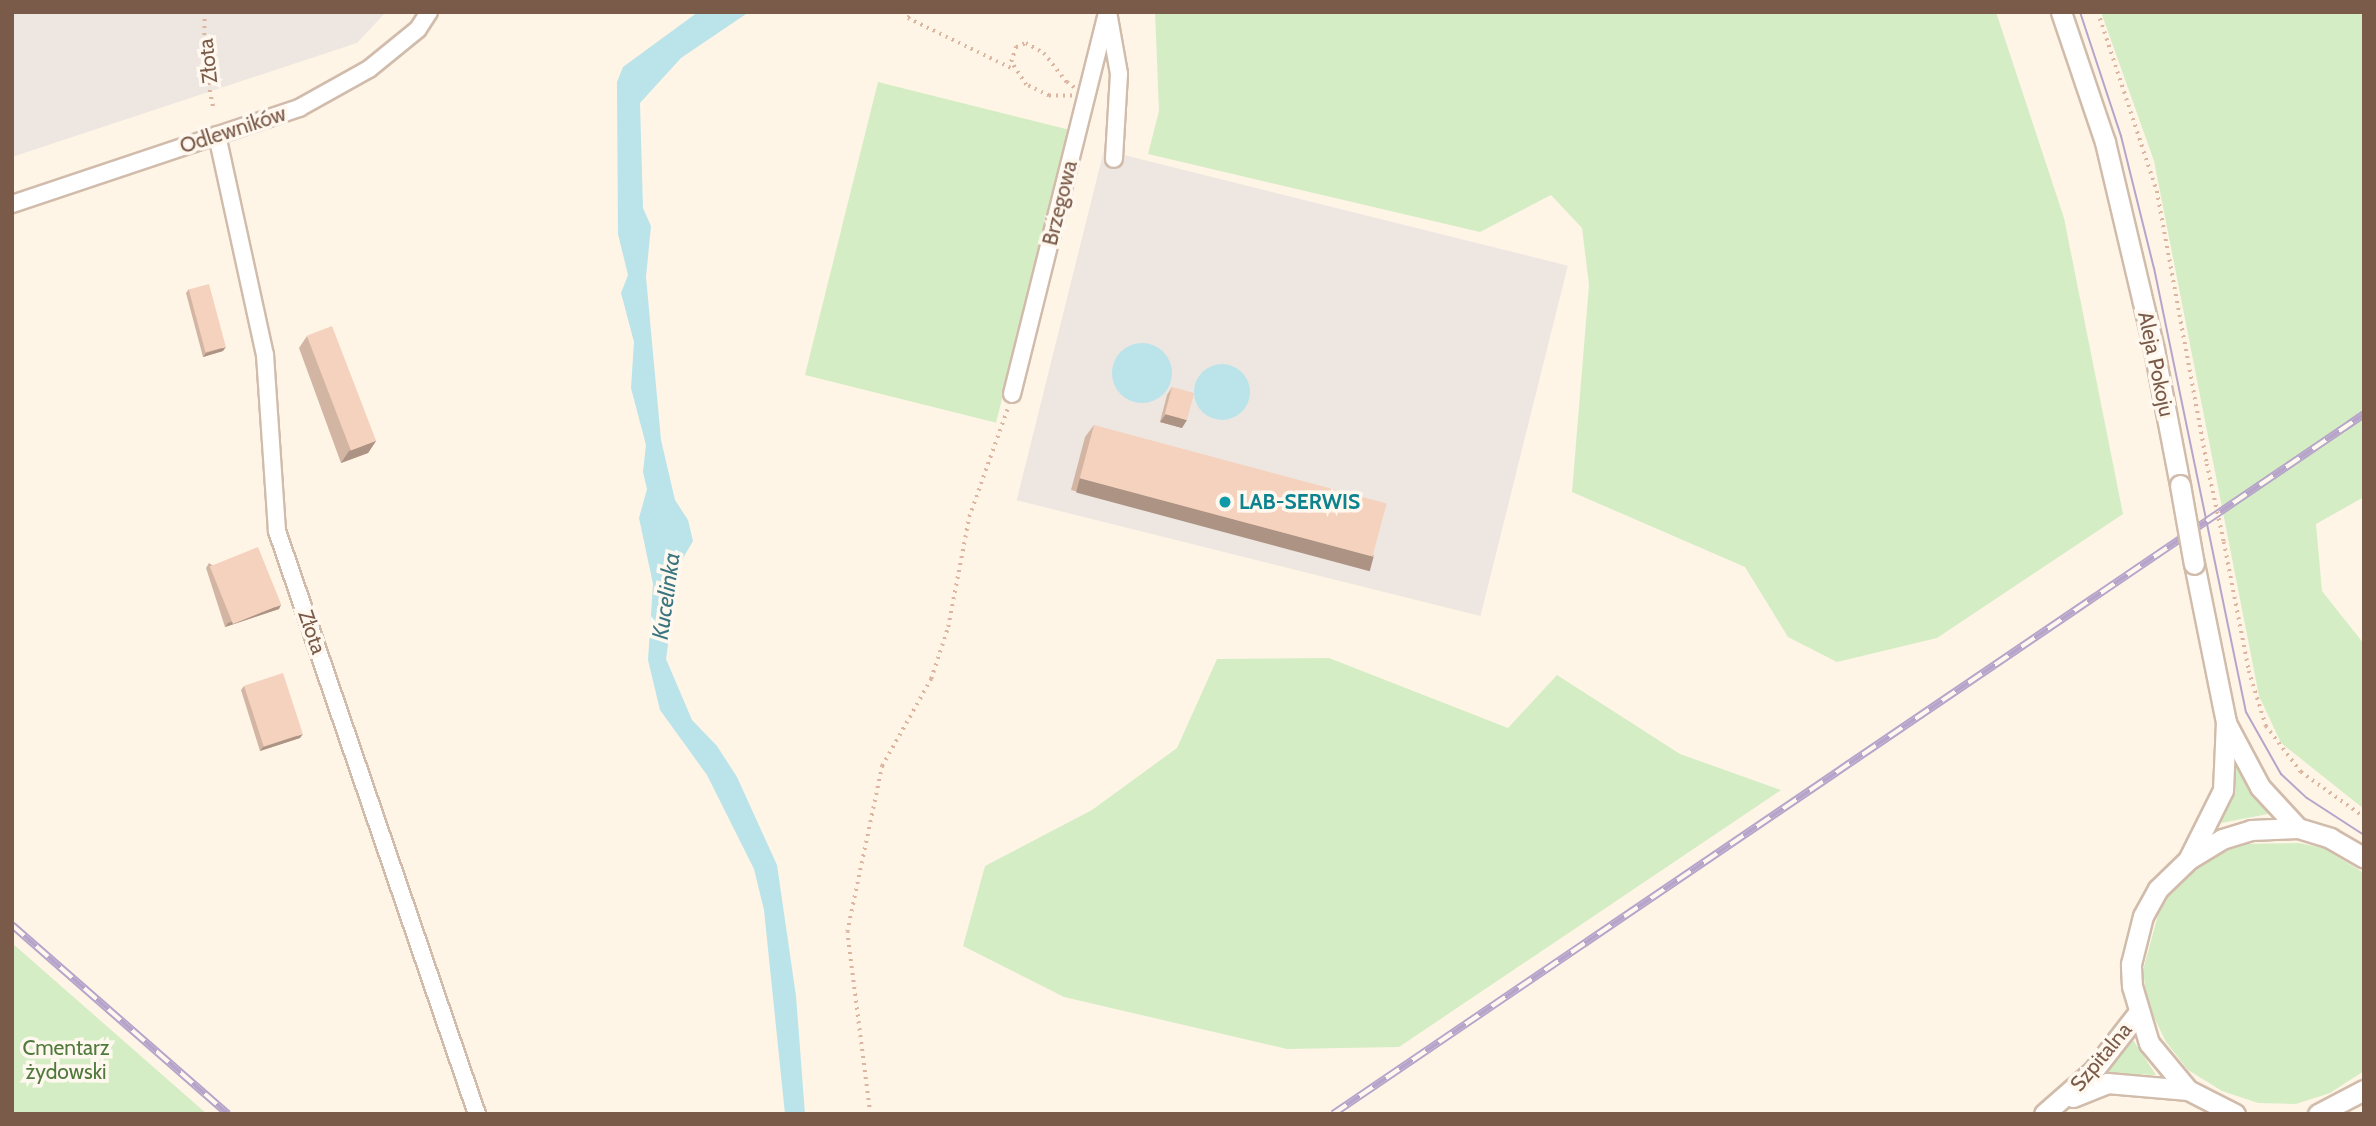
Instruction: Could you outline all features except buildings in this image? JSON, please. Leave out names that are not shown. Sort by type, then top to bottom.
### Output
[{"type":"street","name":"Odlewników","points":[[12,204],[299,108],[369,69],[418,29],[429,12]]},
{"type":"street","name":"Brzegowa","points":[[1012,394],[1107,12]]},
{"type":"street","name":"Brzegowa","points":[[1107,12],[1119,74],[1114,159]]},
{"type":"street","name":"Aleja Pokoju","points":[[2061,12],[2105,142],[2154,350],[2226,722],[2223,790],[2189,859]]},
{"type":"street","name":"Złota","points":[[217,135],[265,355],[277,531],[477,1114]]},
{"type":"street","name":"Aleja Pokoju","points":[[2226,722],[2260,788],[2298,828]]},
{"type":"street","points":[[2232,1113],[2188,1090],[2149,1043],[2138,1013],[2131,964],[2135,939],[2158,889],[2189,859],[2222,839],[2251,830],[2298,828],[2330,838],[2364,858]]},
{"type":"street","name":"Szpitalna","points":[[2044,1114],[2062,1101],[2093,1071],[2138,1013]]},
{"type":"street","name":"Szpitalna","points":[[2062,1101],[2107,1083],[2188,1090]]},
{"type":"street","points":[[2330,1112],[2364,1090]]},
{"type":"path","name":"Złota","points":[[205,12],[204,63],[214,110]]},
{"type":"path","points":[[915,12],[908,18],[1011,68],[1039,93],[1086,96]]},
{"type":"path","points":[[2098,12],[2157,191],[2207,464],[2249,671],[2266,726],[2301,772],[2364,817]]},
{"type":"path","points":[[1011,68],[1016,47],[1036,45],[1067,82],[1086,96]]},
{"type":"path","points":[[870,1114],[847,932],[882,766],[931,679],[948,627],[969,517],[1012,394]]},
{"type":"shaded area","points":[[12,12],[386,12],[357,43],[12,157]]},
{"type":"shaded area","name":"LAB-SERWIS","points":[[1104,150],[1568,266],[1480,616],[1017,500]]},
{"type":"green space","points":[[1155,12],[1996,12],[2064,218],[2123,514],[1937,638],[1837,662],[1788,637],[1745,567],[1572,492],[1589,285],[1582,228],[1551,195],[1480,232],[1148,154],[1159,111]]},
{"type":"green space","points":[[2101,12],[2364,12],[2364,497],[2316,524],[2322,591],[2364,644],[2364,809],[2281,743],[2259,696],[2154,161]]},
{"type":"green space","points":[[878,82],[1069,130],[996,423],[805,375]]},
{"type":"green space","points":[[1329,658],[1508,728],[1557,675],[1680,754],[1781,790],[1399,1047],[1287,1049],[1064,997],[963,946],[985,866],[1092,810],[1177,748],[1217,659]]},
{"type":"green space","points":[[2236,763],[2273,813],[2221,823]]},
{"type":"green space","points":[[2299,843],[2323,848],[2364,873],[2364,1071],[2330,1093],[2296,1104],[2258,1103],[2222,1091],[2188,1070],[2166,1042],[2147,1003],[2143,970],[2158,915],[2173,887],[2188,873],[2240,844]]},
{"type":"green space","name":"Cmentarz żydowski","points":[[12,943],[207,1114],[12,1114]]},
{"type":"green space","points":[[2129,1028],[2133,1040],[2156,1075],[2107,1073]]},
{"type":"water","name":"Kucelinka","points":[[698,12],[749,12],[681,58],[640,103],[643,208],[651,226],[646,277],[661,440],[675,500],[688,520],[693,541],[679,565],[666,659],[692,720],[717,746],[737,777],[777,865],[796,996],[805,1114],[785,1114],[764,910],[754,869],[707,775],[660,710],[648,660],[653,584],[639,518],[647,489],[643,472],[646,445],[631,388],[634,342],[621,293],[628,275],[618,234],[617,82],[623,67]]},
{"type":"water","points":[[1142,343],[1163,352],[1172,373],[1163,394],[1142,403],[1121,394],[1112,373],[1121,352]]},
{"type":"water","points":[[1216,364],[1228,364],[1238,368],[1246,376],[1250,392],[1246,408],[1238,416],[1228,420],[1216,420],[1206,416],[1198,408],[1194,398],[1194,386],[1198,376],[1206,368]]},
{"type":"tram line","points":[[2080,12],[2121,136],[2154,268],[2246,712],[2281,774],[2307,798],[2364,835]]},
{"type":"railway","points":[[1333,1114],[2364,414]]},
{"type":"railway","points":[[12,925],[228,1114]]},
{"type":"place","name":"LAB-SERWIS","points":[[1225,502]]}]
